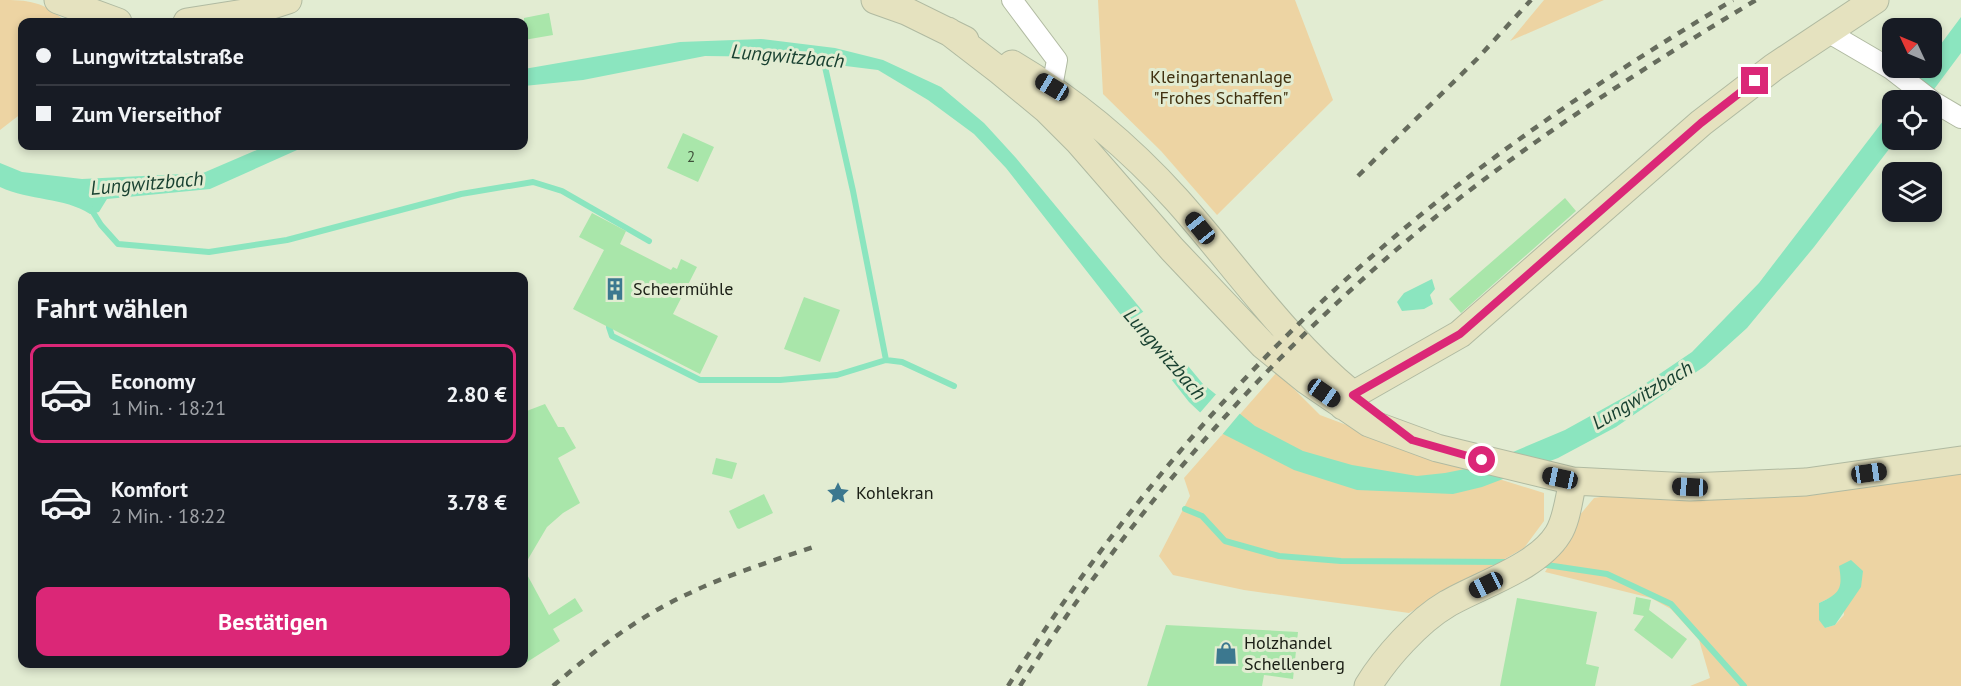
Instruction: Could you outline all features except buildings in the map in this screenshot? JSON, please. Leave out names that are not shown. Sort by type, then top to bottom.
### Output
[{"type":"main road","points":[[58,0],[107,18]]},
{"type":"main road","points":[[212,18],[250,12],[288,0]]},
{"type":"main road","points":[[875,0],[1001,57],[1052,87],[1100,126],[1176,199],[1369,423],[1437,448],[1560,478],[1690,487],[1806,482],[1961,460]]},
{"type":"main road","points":[[1348,401],[1460,334],[1701,123],[1774,67],[1875,0]]},
{"type":"main road","points":[[948,32],[1046,109],[1078,141],[1172,249],[1263,345],[1348,401]]},
{"type":"main road","points":[[1368,686],[1381,664],[1445,605],[1507,575],[1538,554],[1558,534],[1560,478]]},
{"type":"street","points":[[1011,0],[1057,60],[1052,87]]},
{"type":"street","points":[[1826,32],[1891,69],[1918,90]]},
{"type":"street","points":[[1942,107],[1961,118]]},
{"type":"green space","points":[[0,0],[35,3],[61,18],[18,18],[18,116],[0,130]]},
{"type":"green space","name":"Kleingartenanlage \"Frohes Schaffen\"","points":[[1098,0],[1295,0],[1333,100],[1217,215],[1161,151],[1103,94]]},
{"type":"green space","points":[[1544,0],[1604,0],[1510,41]]},
{"type":"green space","points":[[1277,372],[1320,415],[1448,463],[1544,493],[1544,521],[1524,548],[1409,613],[1244,590],[1173,575],[1159,556],[1190,496],[1184,478]]},
{"type":"green space","points":[[1961,473],[1961,686],[1690,686],[1710,678],[1699,640],[1671,609],[1651,598],[1545,572],[1579,516],[1594,498],[1607,496],[1734,500],[1797,496]],"holes":[[[1842,583],[1844,615],[1835,625],[1825,628],[1819,603],[1836,595]]]},
{"type":"water","points":[[1961,17],[1961,53],[1933,90],[1906,90],[1916,78],[1942,78],[1942,43]]},
{"type":"water","name":"Lungwitzbach","points":[[761,39],[835,48],[883,60],[941,87],[984,123],[1016,158],[1203,384],[1255,426],[1303,451],[1352,465],[1417,476],[1480,466],[1565,430],[1630,394],[1692,352],[1759,283],[1882,122],[1882,150],[1888,150],[1814,247],[1747,328],[1705,366],[1616,427],[1558,458],[1482,487],[1453,494],[1357,490],[1294,470],[1223,434],[1189,402],[1006,168],[974,134],[928,100],[878,70],[773,57],[705,56],[583,80],[528,86],[528,68],[680,42]]},
{"type":"water","name":"Lungwitzbach","points":[[257,150],[297,150],[210,189],[107,199],[99,212],[90,214],[69,205],[23,195],[0,187],[0,163],[22,172],[82,179],[203,173]]},
{"type":"water","points":[[1432,279],[1435,289],[1430,295],[1433,304],[1424,309],[1402,311],[1397,302],[1404,293]]},
{"type":"water","points":[[1851,560],[1863,571],[1861,587],[1835,625],[1825,628],[1819,620],[1819,603],[1836,593],[1841,580],[1839,566]]},
{"type":"pier","points":[[1146,310],[1190,364],[1170,382],[1124,324]]},
{"type":"pier","points":[[1218,392],[1242,411],[1221,436],[1198,415]]},
{"type":"waterway","name":"Lungwitzbach","points":[[823,58],[853,191],[886,360]]},
{"type":"waterway","name":"Lungwitzbach","points":[[91,209],[101,225],[118,244],[209,252],[287,240],[461,194],[533,182],[562,191],[649,241]]},
{"type":"waterway","points":[[609,327],[612,336],[700,380],[780,380],[837,375],[886,360],[902,362],[954,386]]},
{"type":"waterway","points":[[1185,509],[1202,516],[1225,541],[1279,556],[1341,561],[1509,562]]},
{"type":"waterway","points":[[1540,564],[1607,574],[1671,604],[1744,686]]},
{"type":"railway","points":[[1358,176],[1477,59],[1531,0]]},
{"type":"railway","points":[[1008,686],[1046,627],[1129,514],[1220,406],[1318,305],[1413,222],[1501,153],[1638,58],[1733,0]]},
{"type":"railway","points":[[1020,686],[1064,620],[1160,492],[1266,372],[1323,316],[1443,211],[1518,154],[1675,49],[1756,0]]},
{"type":"railway","points":[[553,686],[618,635],[671,602],[721,579],[819,545]]},
{"type":"place","name":"Scheermühle","points":[[615,289]]},
{"type":"place","name":"Kohlekran","points":[[838,493]]},
{"type":"place","name":"Holzhandel Schellenberg","points":[[1226,653]]},
{"type":"route","points":[[1482,460],[1412,440],[1353,395],[1460,334],[1701,123],[1755,81]]}]
